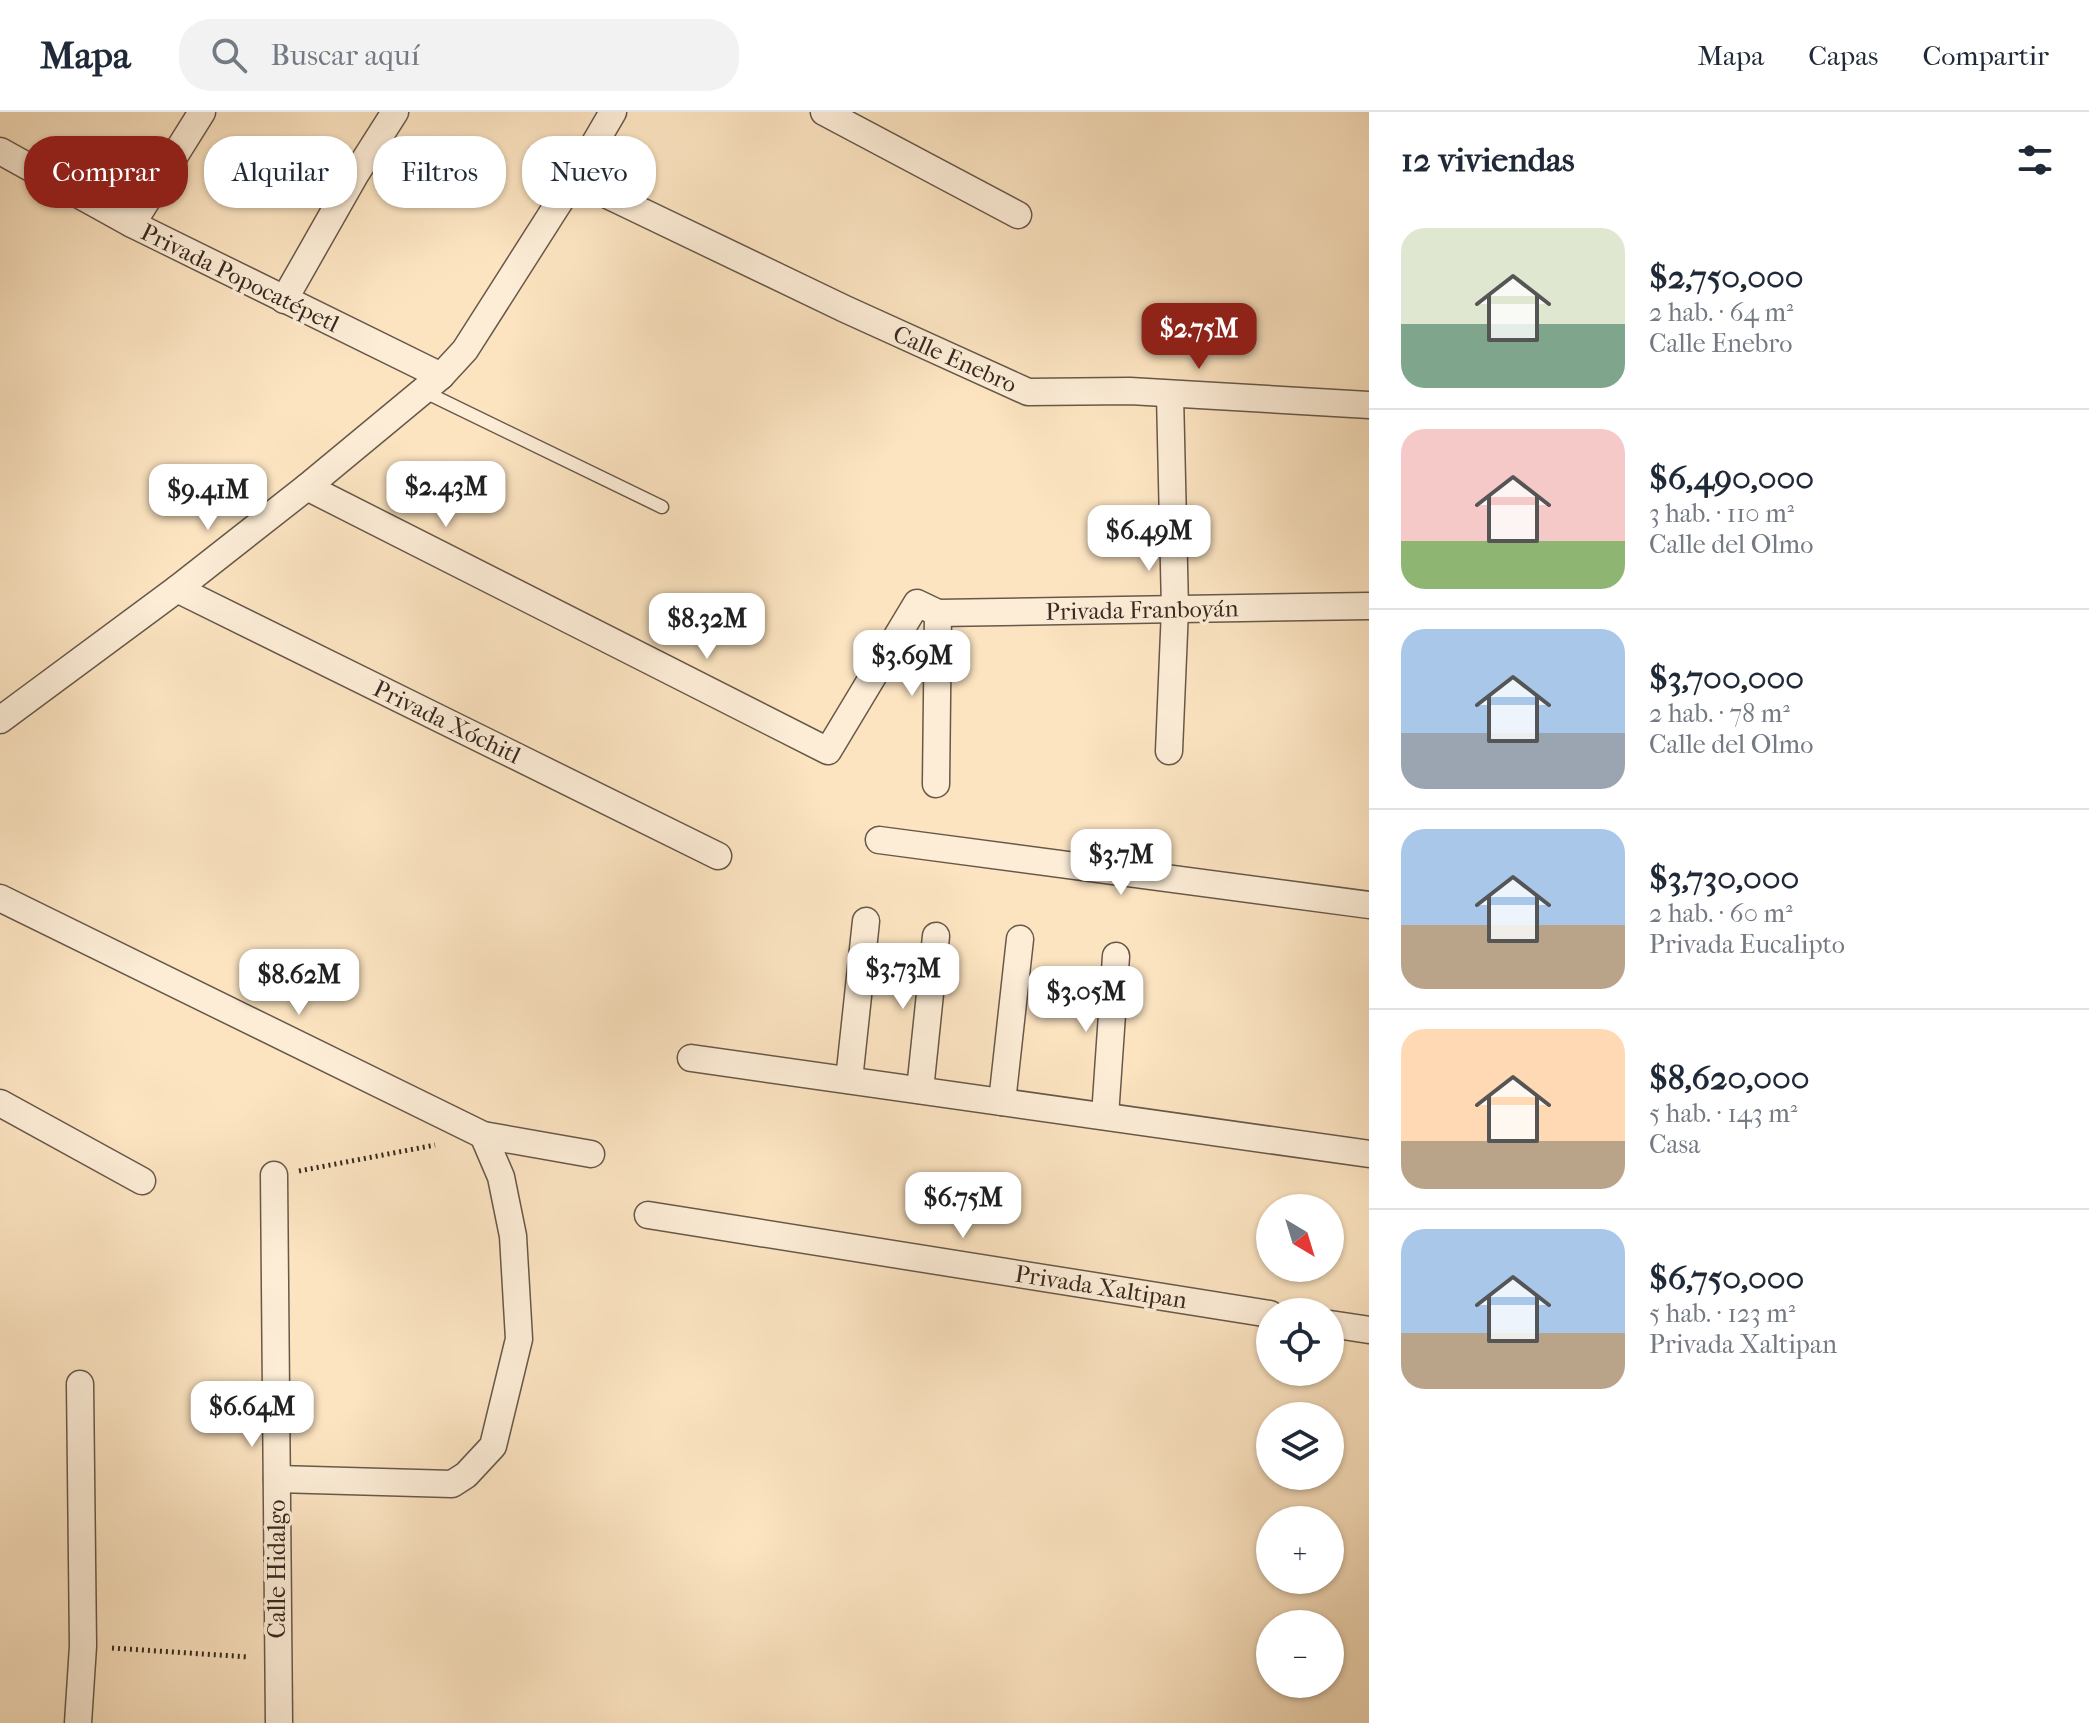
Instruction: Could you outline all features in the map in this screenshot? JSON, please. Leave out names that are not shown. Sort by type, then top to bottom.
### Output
[{"type":"street","points":[[132,224],[202,112]]},
{"type":"street","points":[[284,300],[355,175],[395,112]]},
{"type":"street","points":[[599,136],[613,112]]},
{"type":"street","points":[[824,112],[1018,215]]},
{"type":"street","name":"Privada Popocatépetl","points":[[0,151],[132,224],[284,300],[432,383]]},
{"type":"street","points":[[0,720],[177,589],[432,383],[465,350],[556,208]]},
{"type":"street","name":"Calle Enebro","points":[[634,208],[834,304],[1028,392],[1130,391],[1369,405]]},
{"type":"street","points":[[1169,751],[1175,609],[1170,395]]},
{"type":"street","points":[[307,487],[828,751],[927,608]]},
{"type":"street","name":"Privada Xóchitl","points":[[177,589],[718,856]]},
{"type":"street","name":"Privada Franboyán","points":[[927,608],[1369,606]]},
{"type":"street","points":[[927,608],[936,784]]},
{"type":"street","points":[[879,840],[1369,905]]},
{"type":"street","points":[[0,898],[483,1135],[591,1154]]},
{"type":"street","points":[[849,1080],[866,921]]},
{"type":"street","points":[[920,1090],[936,936]]},
{"type":"street","points":[[1002,1102],[1020,939]]},
{"type":"street","points":[[1105,1116],[1116,956]]},
{"type":"street","points":[[691,1058],[1369,1154]]},
{"type":"street","points":[[0,1103],[142,1181]]},
{"type":"street","points":[[277,1479],[452,1484],[466,1475],[493,1446],[519,1339],[513,1236],[501,1177],[483,1135]]},
{"type":"street","name":"Calle Hidalgo","points":[[274,1175],[279,1723]]},
{"type":"street","name":"Privada Xaltipan","points":[[648,1215],[1256,1312]]},
{"type":"street","points":[[1344,1326],[1369,1330]]},
{"type":"street","points":[[78,1723],[83,1646],[80,1384]]},
{"type":"lane","points":[[432,383],[662,507]]},
{"type":"path","points":[[274,1175],[483,1135]]},
{"type":"path","points":[[83,1646],[278,1659]]}]
